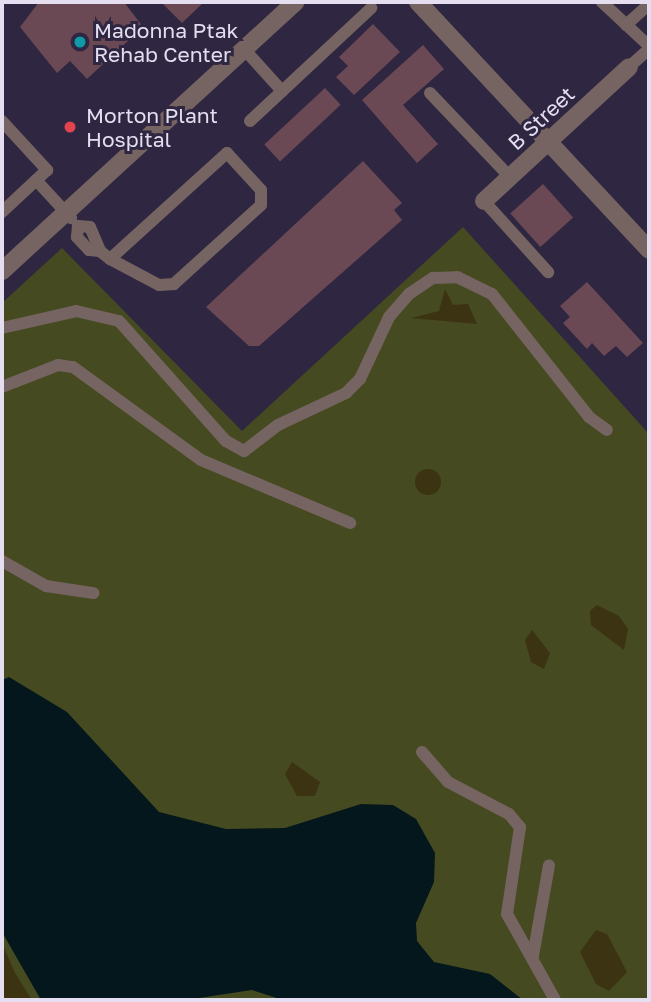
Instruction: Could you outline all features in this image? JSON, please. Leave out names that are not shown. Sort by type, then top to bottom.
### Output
[{"type":"street","points":[[2,271],[72,219],[244,49],[296,2]]},
{"type":"street","points":[[418,2],[649,250]]},
{"type":"street","name":"B Street","points":[[484,201],[629,67]]},
{"type":"lane","points":[[602,2],[649,47],[629,67]]},
{"type":"lane","points":[[626,25],[649,4]]},
{"type":"lane","points":[[250,121],[371,8]]},
{"type":"lane","points":[[244,49],[282,91]]},
{"type":"lane","points":[[430,93],[510,177]]},
{"type":"lane","points":[[2,121],[47,170],[2,212]]},
{"type":"lane","points":[[36,180],[72,219],[90,227],[101,239],[105,255],[159,285],[174,284],[261,205],[261,190],[227,153],[105,255]]},
{"type":"lane","points":[[484,201],[548,272]]},
{"type":"lane","points":[[2,328],[76,311],[120,321],[226,441],[244,451],[278,425],[346,393],[360,379],[389,317],[410,294],[433,278],[457,277],[492,294],[589,417],[607,430]]},
{"type":"lane","points":[[2,387],[58,365],[73,367],[201,460],[350,523]]},
{"type":"lane","points":[[2,561],[46,586],[93,593]]},
{"type":"lane","points":[[422,752],[448,782],[509,814],[520,827],[508,914],[555,1000]]},
{"type":"lane","points":[[533,956],[549,865]]},
{"type":"green space","points":[[463,227],[649,434],[649,1000],[2,1000],[2,303],[62,248],[242,431]]},
{"type":"sand","points":[[445,289],[453,305],[468,304],[477,324],[411,318],[439,311]]},
{"type":"sand","points":[[428,469],[437,473],[441,482],[437,491],[428,495],[419,491],[415,482],[419,473]]},
{"type":"sand","points":[[597,605],[619,616],[628,629],[624,650],[591,625],[590,611]]},
{"type":"sand","points":[[532,630],[550,653],[544,669],[531,662],[525,640]]},
{"type":"sand","points":[[292,762],[320,782],[315,796],[297,796],[285,774]]},
{"type":"sand","points":[[596,930],[607,934],[627,972],[609,991],[596,984],[580,952]]},
{"type":"sand","points":[[2,943],[15,973],[32,1000],[2,1000]]},
{"type":"shaded area","points":[[9,677],[67,712],[159,812],[226,829],[285,828],[361,804],[393,805],[416,819],[435,853],[434,882],[416,923],[417,941],[434,962],[490,974],[523,1000],[283,1000],[252,990],[186,1000],[41,1000],[2,932],[2,680]]},
{"type":"building","name":"Madonna Ptak Rehab Center","points":[[39,2],[124,2],[143,27],[87,79],[70,61],[57,73],[20,27]]},
{"type":"building","name":"Madonna Ptak Rehab Center","points":[[161,2],[204,2],[182,23]]},
{"type":"building","points":[[373,24],[400,52],[354,95],[336,77],[348,66],[339,57]]},
{"type":"building","points":[[423,45],[444,69],[403,105],[438,144],[417,163],[362,100]]},
{"type":"building","points":[[325,88],[341,105],[280,161],[264,145]]},
{"type":"building","points":[[363,161],[402,203],[394,210],[402,220],[259,346],[249,346],[206,307]]},
{"type":"building","points":[[543,184],[573,217],[540,247],[510,213]]},
{"type":"building","points":[[587,282],[643,343],[627,357],[616,346],[604,356],[592,343],[587,349],[563,323],[570,317],[560,306]]},
{"type":"place","name":"Madonna Ptak Rehab Center","points":[[80,42]]},
{"type":"place","name":"Morton Plant Hospital","points":[[70,127]]}]
